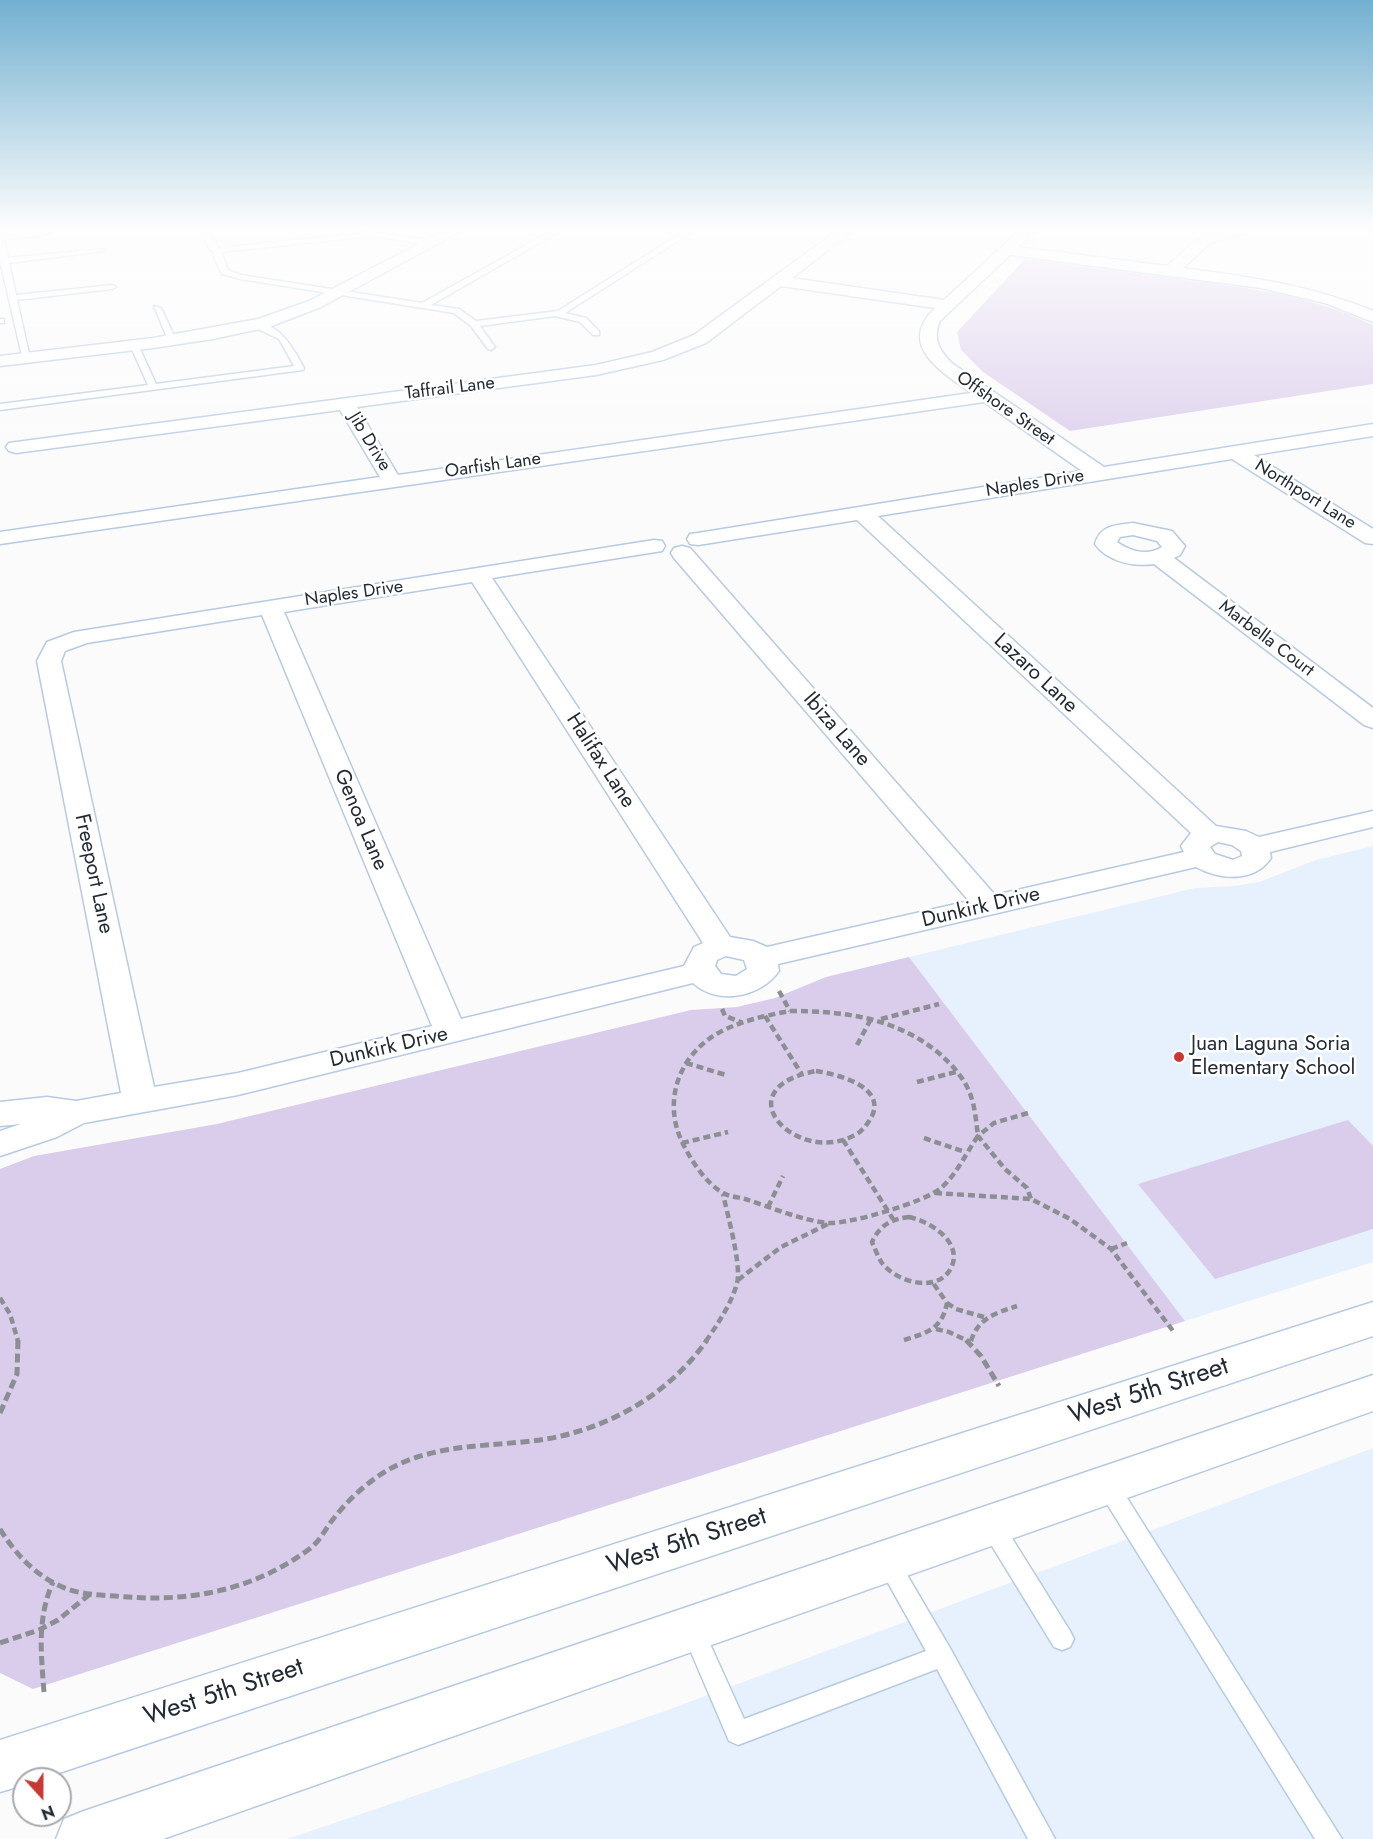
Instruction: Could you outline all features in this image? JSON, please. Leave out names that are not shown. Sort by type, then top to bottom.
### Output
[{"type":"main road","name":"West 5th Street","points":[[0,1766],[1370,1324]]},
{"type":"main road","points":[[84,1839],[1373,1394]]},
{"type":"street","points":[[0,361],[172,340],[256,325],[284,316]]},
{"type":"street","name":"Taffrail Lane","points":[[16,447],[596,370],[648,359],[700,339],[731,316]]},
{"type":"street","name":"Offshore Street","points":[[938,316],[928,328],[927,339],[930,349],[947,368],[1100,474]]},
{"type":"street","name":"Oarfish Lane","points":[[0,538],[986,396]]},
{"type":"street","name":"Jib Drive","points":[[345,403],[392,481]]},
{"type":"street","name":"Naples Drive","points":[[55,646],[82,637],[1373,430]]},
{"type":"street","name":"Northport Lane","points":[[1237,453],[1373,538]]},
{"type":"street","name":"Lazaro Lane","points":[[861,512],[1205,846]]},
{"type":"street","name":"Ibiza Lane","points":[[677,541],[989,906]]},
{"type":"street","name":"Marbella Court","points":[[1159,557],[1373,720]]},
{"type":"street","name":"Halifax Lane","points":[[479,575],[721,947]]},
{"type":"street","name":"Genoa Lane","points":[[270,607],[451,1034]]},
{"type":"street","name":"Freeport Lane","points":[[55,646],[49,661],[140,1103]]},
{"type":"street","points":[[1205,846],[1217,866],[1238,868],[1257,858],[1254,847],[1373,819]]},
{"type":"street","name":"Dunkirk Drive","points":[[761,958],[989,906],[1205,846]]},
{"type":"street","points":[[721,947],[749,950],[761,958],[763,971],[759,978],[743,985],[722,986],[705,978],[700,972],[699,966],[705,954],[721,947]]},
{"type":"street","name":"Dunkirk Drive","points":[[0,1114],[47,1109],[76,1113],[238,1084],[700,972]]},
{"type":"street","name":"Dunkirk Drive","points":[[0,1144],[45,1128],[76,1113]]},
{"type":"lane","points":[[16,316],[26,358]]},
{"type":"lane","points":[[161,316],[172,340]]},
{"type":"lane","points":[[463,316],[474,324],[491,347]]},
{"type":"lane","points":[[474,324],[541,316]]},
{"type":"lane","points":[[564,316],[583,320],[596,333]]},
{"type":"lane","points":[[0,406],[300,368],[282,337],[256,325]]},
{"type":"lane","points":[[134,345],[153,387]]},
{"type":"lane","points":[[1107,1485],[1329,1839]]},
{"type":"lane","points":[[992,1526],[1062,1639]]},
{"type":"lane","points":[[888,1563],[942,1656],[1042,1839]]},
{"type":"lane","points":[[692,1630],[738,1733],[942,1656]]},
{"type":"path","points":[[778,990],[790,1011]]},
{"type":"path","points":[[880,1019],[939,1004]]},
{"type":"path","points":[[719,1006],[725,1016],[741,1022]]},
{"type":"path","points":[[738,1281],[734,1240],[723,1194],[692,1160],[682,1143],[673,1113],[675,1084],[685,1062],[713,1037],[741,1022],[790,1011],[825,1011],[880,1019],[914,1035],[939,1054],[956,1071],[968,1088],[975,1109],[978,1136],[1005,1169],[1027,1188],[1031,1199]]},
{"type":"path","points":[[765,1016],[801,1073]]},
{"type":"path","points":[[857,1045],[872,1017]]},
{"type":"path","points":[[685,1062],[726,1075]]},
{"type":"path","points":[[917,1082],[956,1071]]},
{"type":"path","points":[[832,1072],[860,1084],[869,1093],[874,1104],[873,1115],[867,1126],[857,1134],[843,1140],[825,1142],[807,1140],[791,1134],[778,1124],[771,1112],[770,1100],[776,1089],[786,1079],[801,1073],[832,1072]]},
{"type":"path","points":[[935,1193],[957,1170],[965,1152],[978,1136],[994,1124],[1028,1113]]},
{"type":"path","points":[[682,1143],[728,1132]]},
{"type":"path","points":[[924,1138],[965,1152]]},
{"type":"path","points":[[843,1140],[893,1219]]},
{"type":"path","points":[[768,1207],[783,1176]]},
{"type":"path","points":[[0,1529],[8,1542],[29,1564],[53,1582],[67,1589],[90,1594],[154,1599],[193,1597],[241,1584],[279,1568],[313,1547],[336,1515],[369,1485],[398,1464],[432,1450],[482,1443],[527,1443],[557,1438],[588,1429],[624,1412],[656,1392],[688,1364],[713,1334],[738,1281],[780,1247],[830,1223],[888,1210],[935,1193],[1031,1199],[1070,1219],[1111,1249],[1173,1331]]},
{"type":"path","points":[[723,1194],[830,1223]]},
{"type":"path","points":[[909,1217],[931,1223],[950,1243],[953,1253],[952,1265],[945,1275],[933,1283],[917,1284],[903,1281],[891,1273],[881,1262],[872,1242],[880,1226],[893,1219],[909,1217]]},
{"type":"path","points":[[1111,1249],[1127,1243]]},
{"type":"path","points":[[933,1283],[947,1304],[956,1309],[985,1317]]},
{"type":"path","points":[[0,1298],[9,1309],[15,1329],[18,1361],[16,1376],[0,1413]]},
{"type":"path","points":[[936,1329],[945,1315],[947,1304]]},
{"type":"path","points":[[971,1341],[973,1331],[985,1317],[1017,1306]]},
{"type":"path","points":[[903,1340],[936,1329],[950,1331],[971,1341],[999,1386]]},
{"type":"path","points":[[44,1692],[39,1630],[44,1599],[53,1582]]},
{"type":"path","points":[[0,1643],[39,1630],[58,1620],[90,1594]]},
{"type":"shaded area","points":[[972,316],[1353,316],[1373,325],[1373,384],[1070,431],[983,372],[961,350],[957,332]]},
{"type":"shaded area","name":"Juan Laguna Soria Elementary School","points":[[1373,846],[1373,1262],[1185,1321],[909,957],[1195,888],[1259,882],[1316,860]]},
{"type":"shaded area","points":[[909,957],[1185,1321],[33,1689],[0,1673],[0,1169],[34,1156],[217,1124],[691,1010],[737,1007],[775,998],[826,977]]},
{"type":"shaded area","points":[[1348,1120],[1373,1146],[1373,1229],[1215,1279],[1138,1184]]},
{"type":"shaded area","points":[[1373,1448],[1373,1839],[287,1839],[665,1711]]},
{"type":"place","name":"Juan Laguna Soria Elementary School","points":[[1179,1057]]}]
